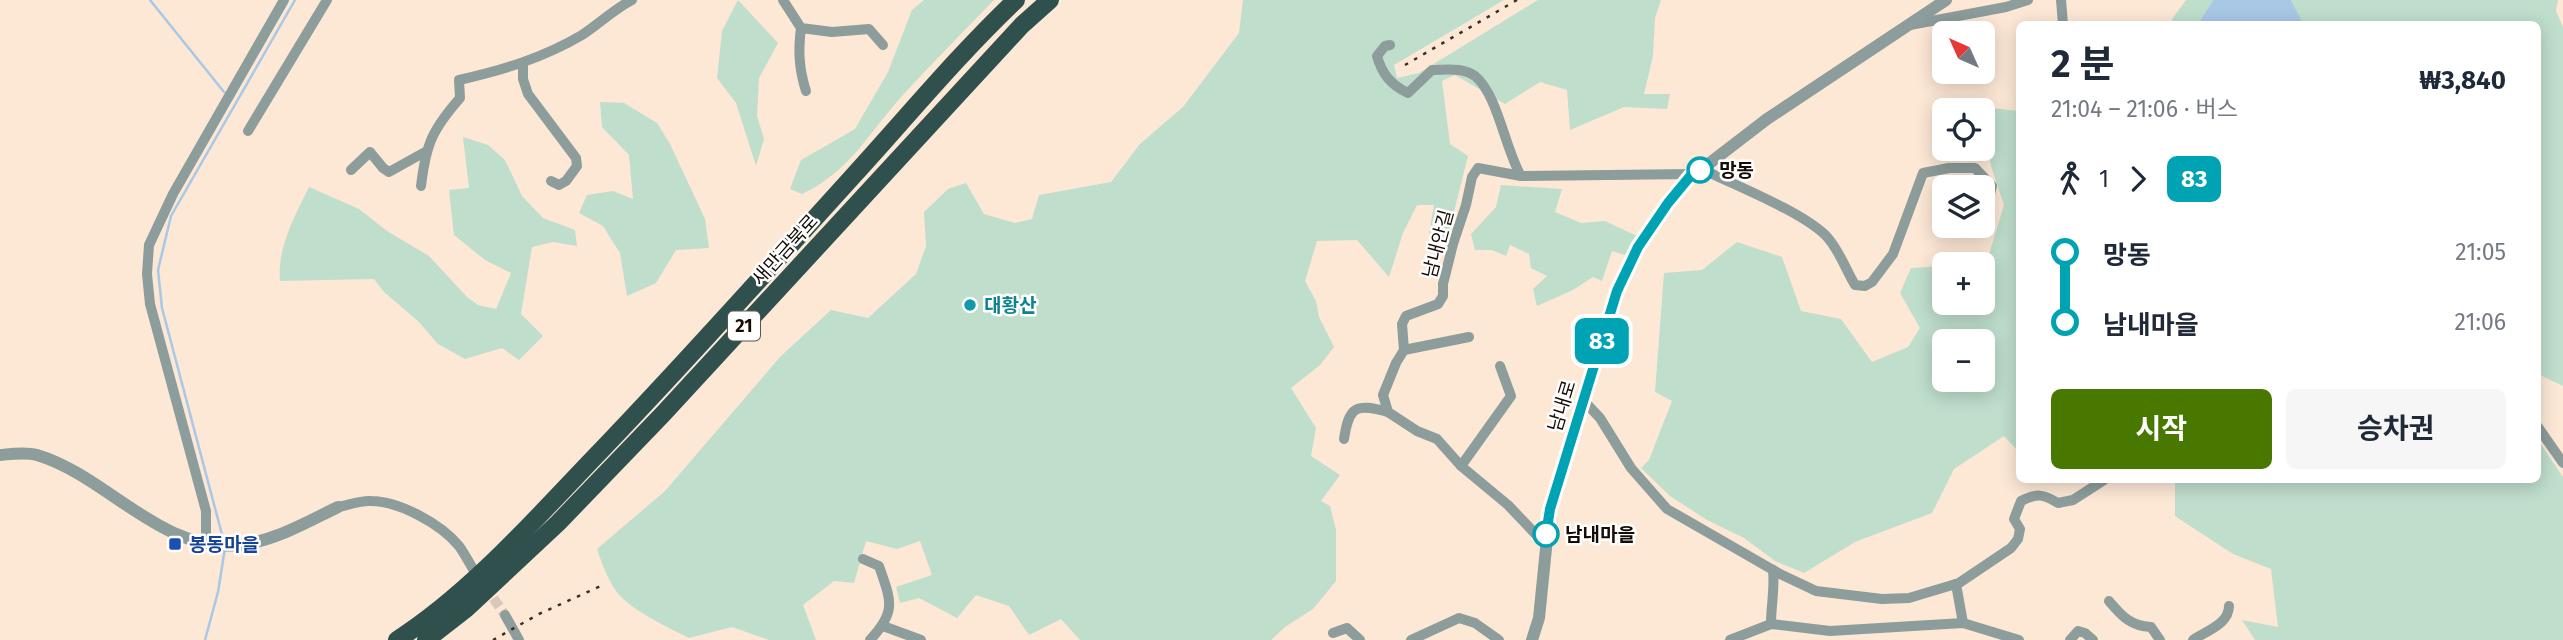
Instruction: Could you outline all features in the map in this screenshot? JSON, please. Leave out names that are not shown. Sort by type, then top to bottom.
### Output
[{"type":"highway","name":"새만금북로","points":[[397,640],[426,622],[449,603],[545,510],[652,398],[955,63],[1016,0]]},
{"type":"highway","name":"새만금북로","points":[[426,640],[466,609],[558,523],[671,405],[1022,25],[1050,0]]},
{"type":"street","points":[[206,542],[206,511],[150,304],[147,274],[149,245],[173,194],[284,0]]},
{"type":"street","points":[[248,131],[327,0]]},
{"type":"street","points":[[421,186],[425,152],[444,117],[460,98],[459,80],[523,64],[585,33],[632,0]]},
{"type":"street","points":[[783,0],[801,28],[798,51],[800,72],[806,91]]},
{"type":"street","name":"남내로","points":[[1532,640],[1539,618],[1550,509],[1617,291],[1638,247],[1668,203],[1697,172],[1767,119],[1946,0]]},
{"type":"street","points":[[1908,25],[2007,7],[2028,0]]},
{"type":"street","points":[[2061,0],[2063,21]]},
{"type":"street","points":[[801,28],[832,32],[869,29],[883,45]]},
{"type":"street","points":[[1390,45],[1385,46],[1377,56],[1381,70],[1395,87],[1408,93],[1432,70],[1458,69],[1475,76],[1490,97],[1511,159],[1521,176]]},
{"type":"street","points":[[523,64],[523,79],[528,94],[576,158],[577,166],[566,181],[559,185],[551,181]]},
{"type":"street","points":[[351,170],[370,152],[389,172],[425,152]]},
{"type":"street","name":"남내안길","points":[[1388,412],[1383,395],[1404,350],[1402,324],[1406,316],[1438,304],[1443,296],[1443,284],[1453,244],[1472,177],[1478,168],[1521,176],[1697,172]]},
{"type":"street","points":[[1697,172],[1786,209],[1826,236],[1855,285],[1865,286],[1872,282],[1893,254],[1923,173],[1949,168],[1975,168],[1982,175]]},
{"type":"street","points":[[1404,350],[1469,337]]},
{"type":"street","points":[[1461,466],[1511,396],[1500,366]]},
{"type":"street","points":[[1584,401],[1600,418],[1631,468],[1667,509],[1773,570],[1816,591],[1882,599],[1909,598],[1956,584],[1979,571],[2018,540],[2020,529],[2014,519],[2021,501],[2035,494],[2045,495],[2058,503],[2073,500],[2099,483]]},
{"type":"street","points":[[1344,439],[1351,413],[1358,408],[1366,406],[1388,412],[1417,431],[1437,439],[1461,466],[1508,505],[1545,544]]},
{"type":"street","points":[[2541,431],[2563,463]]},
{"type":"street","points":[[0,455],[35,455],[103,490],[142,516],[181,535],[206,542],[237,545],[287,533],[338,507],[369,500],[393,504],[412,512],[452,539],[473,569]]},
{"type":"street","points":[[863,559],[879,566],[891,603],[883,626],[870,640]]},
{"type":"street","points":[[1772,624],[1771,609],[1776,590],[1773,570]]},
{"type":"street","points":[[1956,584],[1963,623]]},
{"type":"street","points":[[2109,600],[2125,619],[2138,626],[2151,627],[2160,640]]},
{"type":"street","points":[[2193,640],[2223,622],[2229,614],[2229,606]]},
{"type":"street","points":[[505,615],[519,640]]},
{"type":"street","points":[[1411,640],[1459,618],[1475,623],[1499,640]]},
{"type":"street","points":[[1730,640],[1772,624],[1830,631],[1963,623],[2019,640]]},
{"type":"street","points":[[883,626],[921,640]]},
{"type":"street","points":[[1333,633],[1347,628],[1360,640]]},
{"type":"street","points":[[2070,640],[2078,631],[2093,640]]},
{"type":"green space","points":[[738,0],[778,43],[759,78],[757,116],[764,139],[756,166],[736,103],[717,78],[722,31]]},
{"type":"green space","points":[[924,0],[994,0],[901,97],[845,164],[818,186],[802,194],[790,189],[801,160],[855,129],[888,72],[912,10]]},
{"type":"green space","points":[[1243,0],[1504,0],[1394,65],[1397,78],[1419,73],[1538,0],[1661,0],[1655,18],[1653,56],[1644,94],[1670,94],[1667,109],[1624,107],[1570,130],[1567,90],[1540,82],[1505,104],[1455,75],[1442,81],[1450,144],[1468,156],[1447,240],[1429,233],[1434,205],[1417,205],[1403,233],[1389,277],[1357,240],[1317,241],[1305,281],[1334,347],[1320,365],[1291,388],[1316,428],[1311,456],[1340,475],[1321,501],[1330,506],[1336,530],[1336,581],[1313,609],[1285,627],[1271,640],[1080,640],[1061,619],[1029,635],[1009,606],[976,595],[957,618],[919,598],[900,603],[896,587],[932,575],[920,541],[897,549],[866,541],[854,583],[834,581],[803,605],[816,640],[769,640],[732,627],[689,638],[646,615],[622,598],[610,581],[597,549],[665,491],[780,357],[831,310],[868,318],[916,274],[926,246],[924,212],[948,189],[966,183],[984,214],[1015,223],[1032,219],[1039,195],[1111,182],[1140,144],[1183,107],[1239,33]]},
{"type":"green space","points":[[2186,0],[2213,0],[2200,21],[2172,19]]},
{"type":"green space","points":[[2291,0],[2558,0],[2556,11],[2563,27],[2563,386],[2541,375],[2541,21],[2302,21]]},
{"type":"green space","points":[[600,102],[624,103],[657,123],[670,144],[705,219],[709,248],[676,250],[656,283],[627,296],[620,253],[603,226],[579,213],[587,195],[613,191],[633,199],[629,155],[602,127]]},
{"type":"green space","points":[[1995,108],[2016,111],[2016,449],[2004,436],[1954,469],[1932,513],[1855,542],[1804,573],[1775,561],[1744,538],[1707,520],[1670,496],[1641,468],[1649,460],[1672,401],[1655,392],[1664,273],[1702,270],[1737,242],[1782,257],[1801,311],[1841,319],[1872,362],[1908,347],[1920,328],[1900,293],[1911,268],[1932,267],[1932,315],[1995,315],[1995,252],[1990,252],[2004,205],[1990,161],[1995,161]]},
{"type":"green space","points":[[463,137],[488,145],[505,160],[522,196],[543,218],[575,230],[577,246],[553,242],[532,247],[521,314],[543,336],[519,360],[502,348],[465,359],[438,344],[374,279],[280,281],[284,244],[309,187],[359,209],[387,231],[429,256],[467,297],[478,305],[496,309],[511,273],[485,260],[454,235],[449,190],[469,188]]},
{"type":"green space","points":[[1501,185],[1562,189],[1555,212],[1581,223],[1605,221],[1637,236],[1628,256],[1612,251],[1602,281],[1593,277],[1573,290],[1537,306],[1533,289],[1547,276],[1531,268],[1529,254],[1510,245],[1506,256],[1492,250],[1475,250],[1471,234],[1496,207]]},
{"type":"green space","points":[[2541,444],[2563,477],[2563,640],[2255,640],[2242,620],[2278,627],[2271,569],[2233,554],[2175,516],[2175,483],[2541,483]]},
{"type":"water","points":[[2213,0],[2291,0],[2302,21],[2200,21]]},
{"type":"waterway","points":[[150,0],[224,92]]},
{"type":"waterway","points":[[224,542],[162,308],[158,270],[171,216],[295,0]]},
{"type":"waterway","points":[[205,640],[218,592],[225,548]]},
{"type":"tunnel","points":[[485,586],[505,615]]},
{"type":"railway","points":[[1405,65],[1517,0]]},
{"type":"railway","points":[[493,640],[539,614],[603,585]]},
{"type":"bus line","name":"83","points":[[1546,534],[1550,509],[1617,291],[1638,247],[1668,203],[1692,174],[1700,170]]},
{"type":"place","name":"망동","points":[[1700,170]]},
{"type":"place","name":"대황산","points":[[970,305]]},
{"type":"place","name":"남내마을","points":[[1546,534]]},
{"type":"place","name":"봉동마을","points":[[175,544]]}]
